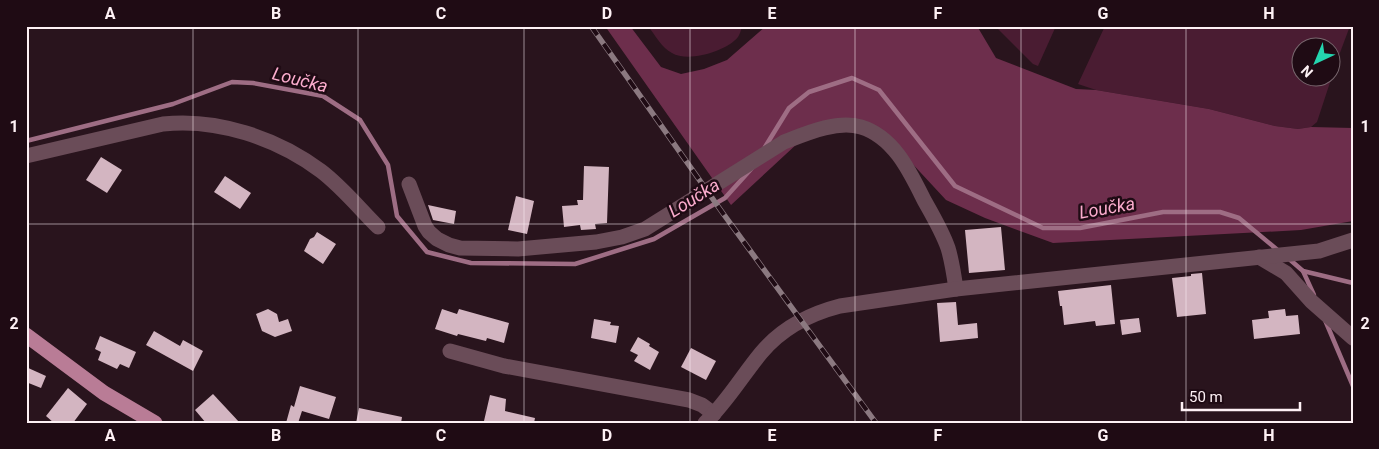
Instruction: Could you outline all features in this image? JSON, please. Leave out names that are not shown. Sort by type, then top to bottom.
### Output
[{"type":"main road","points":[[26,335],[104,392],[155,423]]},
{"type":"street","points":[[26,156],[163,124],[180,122],[214,125],[267,141],[299,157],[326,176],[378,227]]},
{"type":"street","points":[[409,184],[425,226],[437,239],[448,245],[460,248],[518,249],[596,242],[622,237],[645,228],[784,142],[804,134],[834,127],[848,125],[860,127],[872,131],[902,158],[941,230],[952,266],[956,289]]},
{"type":"street","points":[[450,351],[504,366],[689,400],[702,405],[709,418],[767,346],[808,316],[840,306],[956,289],[1319,251],[1353,240]]},
{"type":"street","points":[[1266,256],[1286,273],[1311,301],[1353,338]]},
{"type":"shaded area","points":[[605,26],[630,26],[661,67],[681,74],[704,69],[727,60],[766,26],[977,26],[996,58],[1076,89],[1096,90],[1209,109],[1275,126],[1298,129],[1311,127],[1353,128],[1353,221],[1301,230],[1053,243],[985,218],[946,200],[880,132],[812,130],[731,205]]},
{"type":"shaded area","points":[[648,26],[742,26],[738,37],[725,47],[707,54],[688,57],[679,56],[668,51]]},
{"type":"shaded area","points":[[995,26],[1056,26],[1038,66],[1033,64]]},
{"type":"shaded area","points":[[1105,26],[1350,26],[1342,47],[1342,38],[1292,38],[1292,88],[1328,88],[1317,122],[1311,127],[1298,129],[1275,126],[1209,109],[1096,90],[1078,84]]},
{"type":"building","points":[[101,157],[122,170],[107,193],[86,180]]},
{"type":"building","points":[[584,166],[609,167],[607,223],[595,224],[596,229],[581,230],[580,225],[564,227],[562,206],[578,205],[577,200],[583,200]]},
{"type":"building","points":[[225,176],[251,193],[240,209],[214,192]]},
{"type":"building","points":[[516,196],[534,201],[527,234],[508,230]]},
{"type":"building","points":[[428,205],[456,211],[454,224],[433,220]]},
{"type":"building","points":[[1001,227],[1005,270],[969,273],[965,230]]},
{"type":"building","points":[[317,232],[336,244],[323,264],[304,251],[310,239]]},
{"type":"building","points":[[1202,273],[1206,314],[1177,317],[1172,278]]},
{"type":"building","points":[[1111,285],[1115,324],[1096,326],[1095,321],[1064,325],[1058,291]]},
{"type":"building","points":[[956,302],[958,325],[977,323],[978,338],[940,342],[937,303]]},
{"type":"building","points":[[268,309],[277,314],[279,322],[288,319],[292,331],[275,337],[262,331],[256,314]]},
{"type":"building","points":[[442,309],[457,314],[459,309],[509,323],[504,343],[487,338],[486,341],[458,334],[457,336],[435,329]]},
{"type":"building","points":[[1285,309],[1286,316],[1298,315],[1300,334],[1254,339],[1252,320],[1269,318],[1268,311]]},
{"type":"building","points":[[1139,318],[1141,332],[1122,335],[1120,320]]},
{"type":"building","points":[[594,319],[611,322],[610,325],[619,326],[616,343],[591,338]]},
{"type":"building","points":[[154,331],[180,346],[183,340],[203,351],[193,371],[146,345]]},
{"type":"building","points":[[100,336],[136,352],[129,368],[120,364],[117,369],[98,360],[101,352],[95,349]]},
{"type":"building","points":[[638,337],[659,352],[650,370],[634,361],[638,355],[630,351]]},
{"type":"building","points":[[691,348],[716,361],[706,380],[681,367]]},
{"type":"building","points":[[26,367],[46,376],[41,388],[26,382]]},
{"type":"building","points":[[300,386],[336,397],[329,419],[302,411],[298,423],[286,423],[291,405],[294,407]]},
{"type":"building","points":[[68,388],[87,404],[73,423],[54,423],[46,416]]},
{"type":"building","points":[[213,394],[240,423],[206,423],[195,410]]},
{"type":"building","points":[[490,395],[506,399],[505,411],[535,418],[534,423],[493,423],[484,421]]},
{"type":"building","points":[[359,408],[402,417],[401,423],[356,423]]},
{"type":"waterway","name":"Loučka","points":[[765,147],[789,108],[809,92],[852,78],[879,90],[955,186],[1043,228],[1080,228],[1163,212],[1220,212],[1239,218],[1280,252]]},
{"type":"waterway","name":"Loučka","points":[[26,141],[173,104],[232,82],[253,83],[323,96],[360,120],[388,165],[397,216],[427,252],[471,263],[575,264],[654,239],[725,198],[752,168]]},
{"type":"waterway","name":"Loučka","points":[[1288,258],[1303,271],[1353,283]]},
{"type":"waterway","points":[[1303,271],[1314,295]]},
{"type":"waterway","points":[[1325,320],[1353,386]]},
{"type":"railway","points":[[591,26],[722,212],[876,423]]}]
